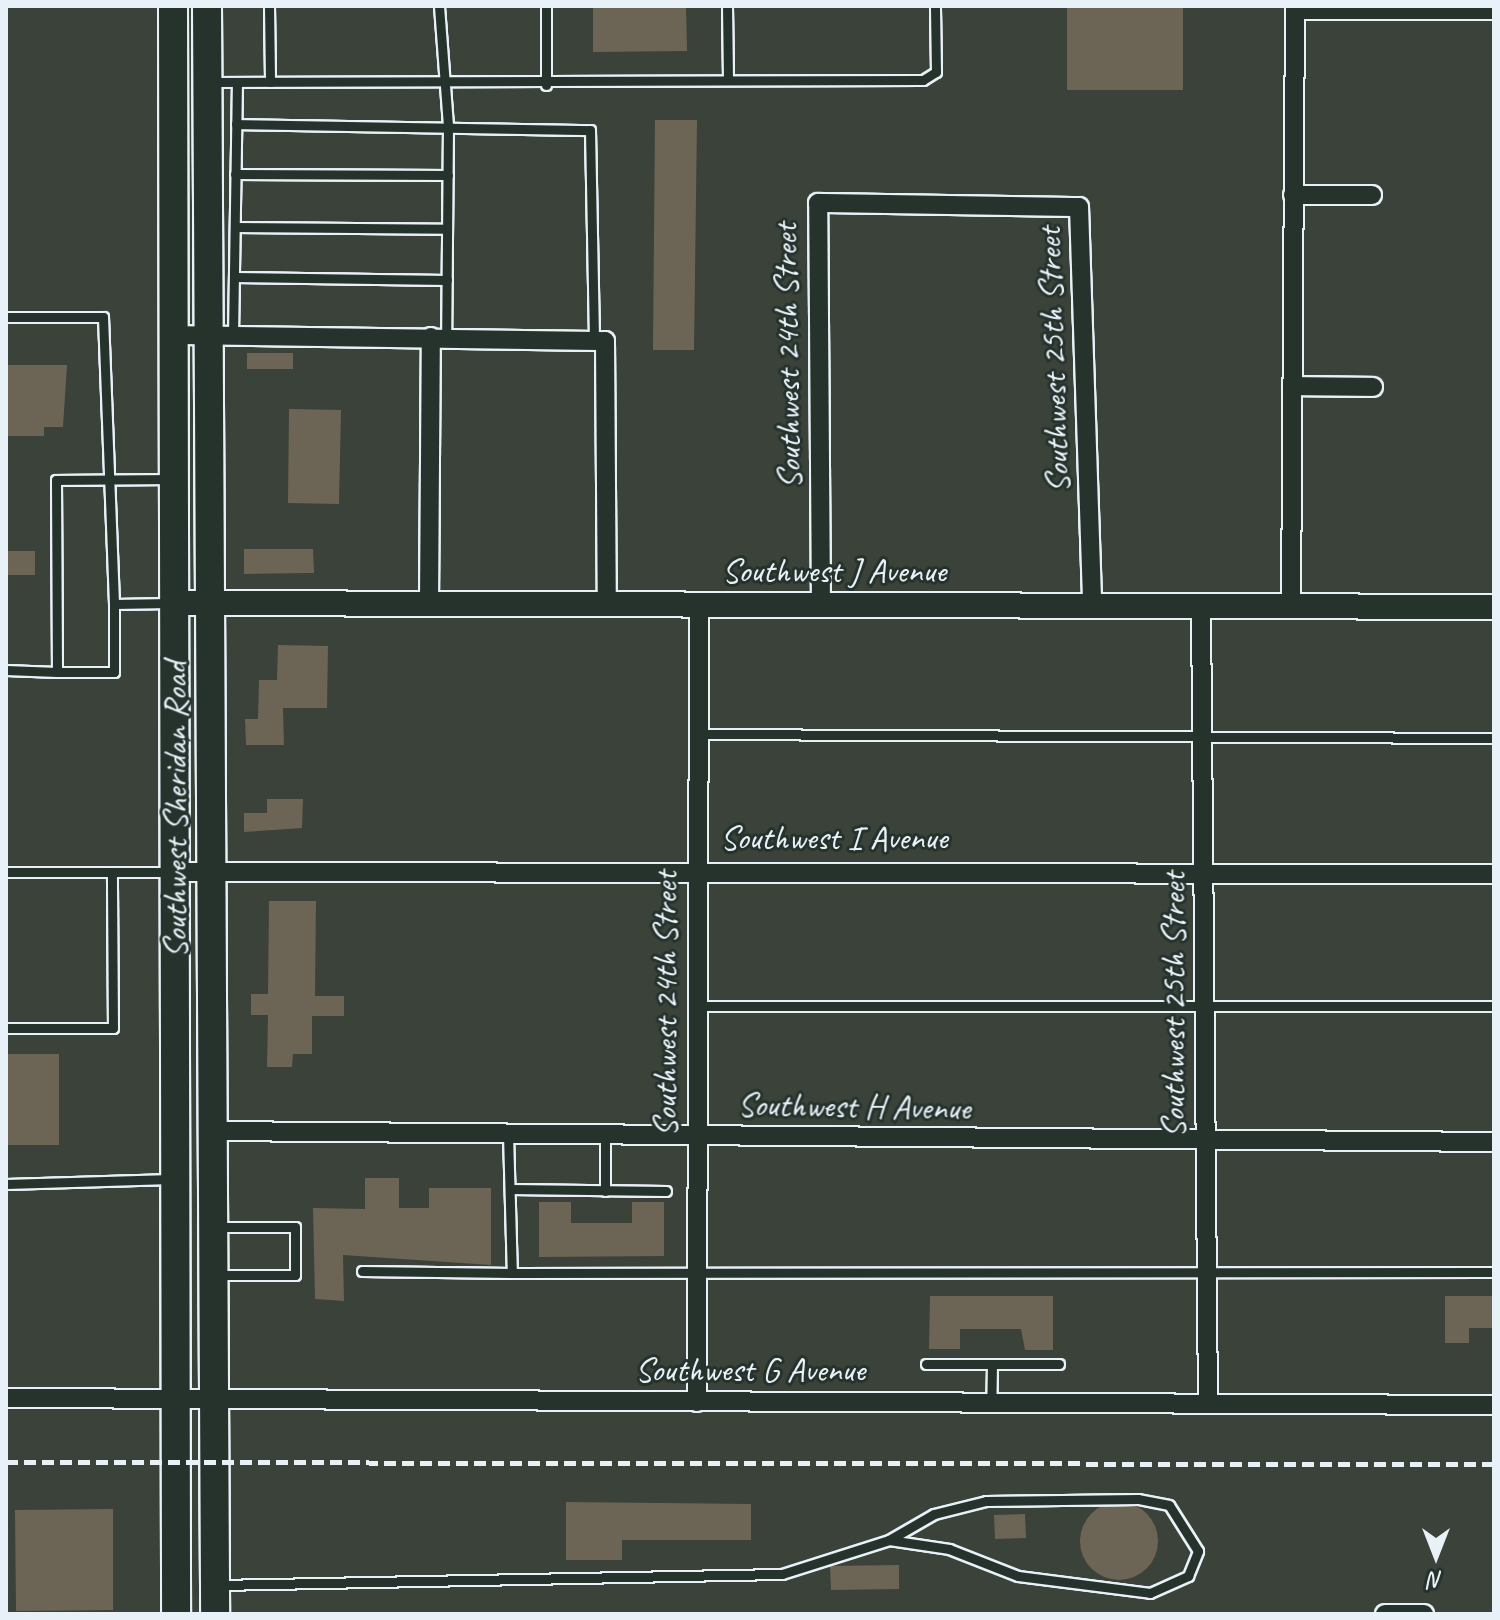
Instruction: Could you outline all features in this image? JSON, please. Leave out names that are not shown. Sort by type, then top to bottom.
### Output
[{"type":"main road","name":"Southwest Sheridan Road","points":[[173,6],[176,1614]]},
{"type":"main road","name":"Southwest Sheridan Road","points":[[207,6],[221,335],[210,603],[215,1614]]},
{"type":"street","points":[[1291,607],[1295,8],[1494,10]]},
{"type":"street","points":[[1293,195],[1372,195]]},
{"type":"street","name":"Southwest 24th Street","points":[[821,605],[818,203],[1079,207]]},
{"type":"street","name":"Southwest 25th Street","points":[[1079,207],[1092,606]]},
{"type":"street","points":[[174,335],[605,341],[609,352],[607,604]]},
{"type":"street","points":[[429,604],[439,338]]},
{"type":"street","points":[[1292,386],[1373,387]]},
{"type":"street","name":"Southwest J Avenue","points":[[174,603],[1494,607]]},
{"type":"street","name":"Southwest 24th Street","points":[[697,1402],[699,605]]},
{"type":"street","name":"Southwest 25th Street","points":[[1201,606],[1208,1404]]},
{"type":"street","name":"Southwest I Avenue","points":[[174,872],[697,869],[1494,874]]},
{"type":"street","name":"Southwest H Avenue","points":[[213,1131],[1206,1142],[1494,1142]]},
{"type":"street","name":"Southwest G Avenue","points":[[6,1398],[1494,1405]]},
{"type":"street","points":[[1385,1614],[1424,1614]]},
{"type":"lane","points":[[269,6],[270,82]]},
{"type":"lane","points":[[439,6],[440,83],[448,125],[447,280],[439,338]]},
{"type":"lane","points":[[546,6],[546,85]]},
{"type":"lane","points":[[727,6],[728,77]]},
{"type":"lane","points":[[208,81],[546,85],[728,77],[933,77],[935,6]]},
{"type":"lane","points":[[221,335],[235,277],[237,82]]},
{"type":"lane","points":[[236,124],[448,125],[590,130],[594,339]]},
{"type":"lane","points":[[235,174],[448,175]]},
{"type":"lane","points":[[235,227],[447,229]]},
{"type":"lane","points":[[235,277],[447,280]]},
{"type":"lane","points":[[6,317],[103,317],[113,479],[114,672],[6,670]]},
{"type":"lane","points":[[57,672],[56,480],[173,478]]},
{"type":"lane","points":[[114,604],[174,603]]},
{"type":"lane","points":[[700,734],[1494,738]]},
{"type":"lane","points":[[6,872],[174,872]]},
{"type":"lane","points":[[6,1028],[113,1028],[112,872]]},
{"type":"lane","points":[[697,1006],[1494,1006]]},
{"type":"lane","points":[[508,1134],[512,1273]]},
{"type":"lane","points":[[605,1135],[605,1191]]},
{"type":"lane","points":[[6,1184],[175,1179]]},
{"type":"lane","points":[[510,1189],[666,1191]]},
{"type":"lane","points":[[213,1227],[295,1227],[295,1275],[213,1275]]},
{"type":"lane","points":[[362,1271],[697,1274],[1494,1272]]},
{"type":"lane","points":[[926,1364],[1059,1364]]},
{"type":"lane","points":[[991,1403],[992,1364]]},
{"type":"lane","points":[[215,1585],[782,1574],[889,1540],[934,1514],[986,1501],[1138,1499],[1169,1505],[1198,1551],[1188,1576],[1150,1593],[1018,1576],[949,1549],[889,1540]]},
{"type":"building","points":[[593,6],[686,6],[687,51],[593,52]]},
{"type":"building","points":[[1067,6],[1183,6],[1183,90],[1067,90]]},
{"type":"building","points":[[655,120],[697,120],[694,350],[653,350]]},
{"type":"building","points":[[247,353],[293,353],[293,369],[247,369]]},
{"type":"building","points":[[6,365],[67,365],[63,427],[44,427],[44,436],[6,436]]},
{"type":"building","points":[[289,409],[341,410],[339,504],[288,503]]},
{"type":"building","points":[[244,549],[313,549],[314,573],[244,574]]},
{"type":"building","points":[[6,551],[35,551],[35,575],[6,575]]},
{"type":"building","points":[[278,645],[328,646],[327,708],[283,708],[284,745],[246,745],[245,719],[258,719],[259,680],[277,680]]},
{"type":"building","points":[[267,799],[303,799],[302,828],[244,832],[244,813],[267,813]]},
{"type":"building","points":[[269,901],[316,901],[315,996],[344,996],[344,1016],[312,1016],[312,1054],[293,1054],[292,1067],[267,1067],[268,1015],[251,1015],[251,994],[268,994]]},
{"type":"building","points":[[6,1054],[59,1054],[59,1145],[6,1145]]},
{"type":"building","points":[[365,1178],[399,1178],[399,1208],[429,1208],[429,1188],[491,1188],[491,1265],[343,1255],[344,1301],[315,1299],[313,1208],[365,1209]]},
{"type":"building","points":[[539,1202],[571,1202],[571,1223],[632,1223],[632,1202],[664,1202],[664,1256],[539,1257]]},
{"type":"building","points":[[930,1296],[1053,1296],[1053,1350],[1025,1350],[1021,1329],[960,1329],[960,1349],[929,1349]]},
{"type":"building","points":[[1445,1296],[1494,1296],[1494,1328],[1469,1328],[1469,1343],[1445,1343]]},
{"type":"building","points":[[566,1502],[751,1504],[751,1540],[622,1540],[622,1560],[566,1560]]},
{"type":"building","points":[[1119,1502],[1134,1505],[1146,1514],[1155,1526],[1158,1541],[1155,1556],[1146,1568],[1134,1577],[1119,1580],[1104,1577],[1092,1568],[1083,1556],[1080,1541],[1083,1526],[1092,1514],[1104,1505]]},
{"type":"building","points":[[113,1509],[113,1610],[16,1611],[15,1510]]},
{"type":"building","points":[[1025,1514],[1026,1538],[995,1539],[994,1515]]},
{"type":"building","points":[[899,1565],[899,1589],[831,1590],[830,1566]]},
{"type":"railway","points":[[6,1462],[1494,1464]]}]
